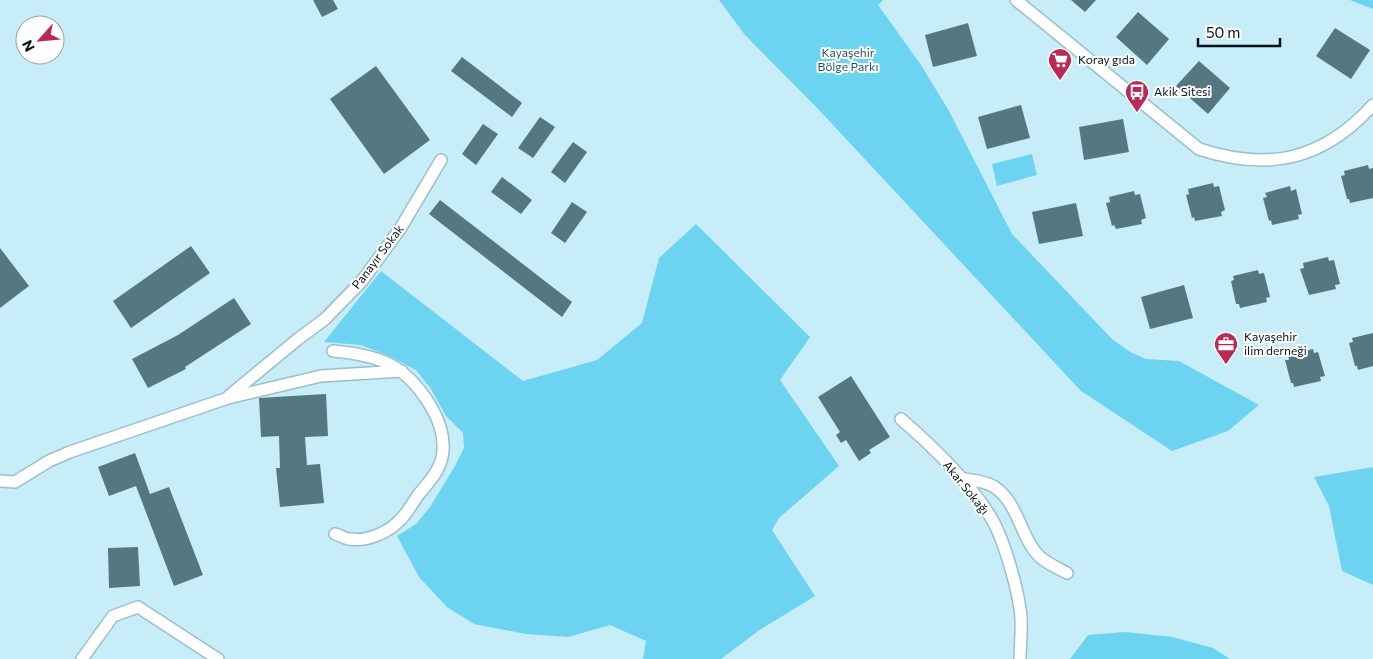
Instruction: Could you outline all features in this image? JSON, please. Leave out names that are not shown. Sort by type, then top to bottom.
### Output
[{"type":"street","points":[[1016,0],[1199,149],[1215,154],[1237,159],[1260,161],[1280,159],[1305,153],[1340,136],[1373,105]]},
{"type":"street","name":"Panayır Sokak","points":[[228,398],[298,339],[325,319],[362,281],[400,229],[441,160]]},
{"type":"street","points":[[333,351],[374,357],[402,371],[414,382],[436,415],[442,433],[443,450],[440,467],[402,518],[391,527],[374,537],[350,539],[336,534]]},
{"type":"street","points":[[0,481],[15,482],[70,452],[228,398],[321,376],[402,371]]},
{"type":"street","name":"Akar Sokağı","points":[[901,419],[924,440],[959,478],[986,510],[994,523],[1006,552],[1020,610],[1020,659]]},
{"type":"street","points":[[959,478],[992,485],[999,491],[1019,519],[1032,547],[1040,556],[1067,573]]},
{"type":"street","points":[[82,659],[113,616],[138,607],[218,659]]},
{"type":"green space","name":"Kayaşehir Bölge Parkı","points":[[719,0],[883,0],[878,5],[921,65],[949,111],[1012,234],[1112,339],[1130,352],[1146,359],[1179,361],[1259,405],[1228,431],[1172,451],[1081,391],[819,110],[745,35]]},
{"type":"green space","points":[[1350,0],[1373,0],[1373,9]]},
{"type":"green space","points":[[1032,154],[1037,175],[997,186],[992,164]]},
{"type":"green space","points":[[696,224],[810,337],[780,380],[839,466],[779,518],[772,530],[815,596],[761,629],[721,659],[643,659],[646,641],[610,625],[568,637],[526,634],[474,624],[447,607],[419,577],[397,536],[416,524],[430,507],[464,448],[463,433],[446,416],[431,389],[416,370],[389,356],[361,345],[324,342],[381,271],[523,381],[597,360],[642,323],[659,258]]},
{"type":"green space","points":[[1373,467],[1373,585],[1342,571],[1329,506],[1314,477]]},
{"type":"green space","points":[[1125,632],[1172,637],[1213,648],[1230,659],[1070,659],[1088,635]]},
{"type":"building","points":[[313,0],[333,0],[338,9],[322,17]]},
{"type":"building","points":[[1071,0],[1096,0],[1085,12]]},
{"type":"building","points":[[1138,12],[1169,39],[1147,65],[1116,37]]},
{"type":"building","points":[[968,23],[977,56],[933,67],[925,35]]},
{"type":"building","points":[[1335,28],[1370,50],[1351,79],[1316,56]]},
{"type":"building","points":[[462,57],[522,103],[512,117],[451,71]]},
{"type":"building","points":[[1199,61],[1230,88],[1208,114],[1176,86]]},
{"type":"building","points":[[376,66],[430,140],[384,174],[330,99]]},
{"type":"building","points":[[1021,105],[1030,138],[987,149],[978,117]]},
{"type":"building","points":[[540,117],[555,127],[533,158],[518,148]]},
{"type":"building","points":[[1123,119],[1129,152],[1084,160],[1079,127]]},
{"type":"building","points":[[483,124],[498,134],[476,165],[462,154]]},
{"type":"building","points":[[573,142],[587,152],[565,183],[551,172]]},
{"type":"building","points":[[1368,165],[1369,169],[1373,168],[1373,198],[1350,203],[1349,199],[1347,199],[1341,176],[1345,175],[1344,171]]},
{"type":"building","points":[[502,177],[532,200],[521,214],[491,192]]},
{"type":"building","points":[[1213,183],[1214,187],[1219,186],[1225,210],[1221,212],[1222,216],[1195,221],[1194,217],[1192,218],[1186,195],[1189,194],[1188,189]]},
{"type":"building","points":[[1290,186],[1291,191],[1296,189],[1302,214],[1298,215],[1299,219],[1272,225],[1271,220],[1269,221],[1263,198],[1267,197],[1265,193]]},
{"type":"building","points":[[1134,191],[1135,195],[1140,194],[1146,218],[1141,220],[1142,224],[1116,229],[1114,225],[1112,226],[1106,203],[1110,202],[1109,197]]},
{"type":"building","points":[[440,200],[572,302],[562,317],[429,214]]},
{"type":"building","points":[[572,202],[587,212],[565,243],[551,233]]},
{"type":"building","points":[[1076,203],[1083,236],[1039,244],[1032,212]]},
{"type":"building","points":[[191,246],[210,273],[131,328],[113,301]]},
{"type":"building","points":[[0,248],[29,286],[0,308]]},
{"type":"building","points":[[1328,257],[1329,261],[1334,260],[1340,284],[1335,285],[1336,289],[1309,295],[1300,269],[1304,268],[1303,263]]},
{"type":"building","points":[[1258,270],[1259,274],[1264,273],[1270,297],[1266,298],[1267,302],[1240,308],[1239,304],[1236,304],[1231,281],[1234,280],[1233,276]]},
{"type":"building","points":[[1184,285],[1193,318],[1150,329],[1141,297]]},
{"type":"building","points":[[234,298],[251,324],[185,367],[186,369],[148,388],[132,359],[178,335]]},
{"type":"building","points":[[1373,333],[1373,366],[1358,370],[1357,366],[1355,366],[1349,343],[1353,342],[1352,338]]},
{"type":"building","points":[[1313,349],[1314,353],[1318,352],[1325,376],[1320,377],[1321,381],[1294,387],[1293,383],[1291,383],[1285,360],[1289,360],[1288,355]]},
{"type":"building","points":[[851,376],[890,437],[869,450],[871,453],[859,461],[846,440],[841,443],[836,435],[840,432],[818,397]]},
{"type":"building","points":[[326,394],[328,436],[305,437],[307,465],[320,464],[324,503],[280,507],[276,468],[280,468],[279,436],[261,437],[259,398]]},
{"type":"building","points":[[135,453],[150,494],[169,487],[203,575],[174,586],[136,486],[109,496],[98,467]]},
{"type":"building","points":[[138,547],[140,586],[109,588],[108,548]]},
{"type":"place","name":"Koray gıda","points":[[1060,81]]},
{"type":"place","name":"Akik Sitesi","points":[[1137,113]]},
{"type":"place","name":"Kayaşehir ilim derneği","points":[[1226,365]]}]
